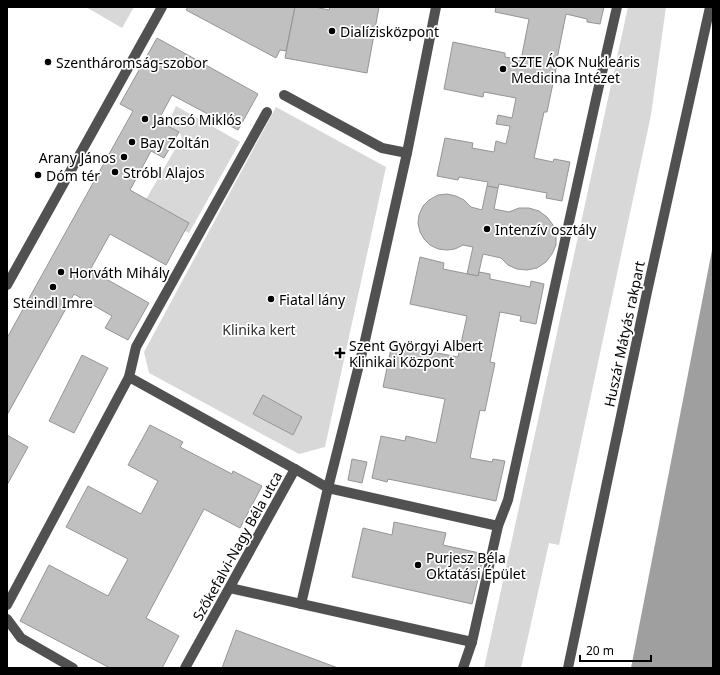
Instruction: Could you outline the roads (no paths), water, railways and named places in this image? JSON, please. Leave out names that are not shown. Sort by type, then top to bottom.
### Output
[{"type":"street","points":[[7,285],[162,7]]},
{"type":"street","points":[[301,604],[364,345],[408,153],[436,7]]},
{"type":"street","points":[[463,668],[472,642],[498,526],[508,500],[592,114],[617,7]]},
{"type":"street","name":"Huszár Mátyás rakpart","points":[[568,668],[710,7]]},
{"type":"street","points":[[284,95],[382,148],[408,153]]},
{"type":"street","points":[[7,605],[129,376],[136,347],[267,112]]},
{"type":"street","points":[[129,376],[295,469]]},
{"type":"street","name":"Szőkefalvi-Nagy Béla utca","points":[[186,668],[295,469],[328,488],[498,526]]},
{"type":"street","points":[[230,588],[472,642]]},
{"type":"street","points":[[7,619],[21,638],[73,668]]},
{"type":"place","name":"Dialízisközpont","points":[[332,31]]},
{"type":"place","name":"Szentháromság-szobor","points":[[48,62]]},
{"type":"place","name":"SZTE ÁOK Nukleáris Medicina Intézet","points":[[503,69]]},
{"type":"place","name":"Jancsó Miklós","points":[[145,119]]},
{"type":"place","name":"Bay Zoltán","points":[[132,142]]},
{"type":"place","name":"Arany János","points":[[124,157]]},
{"type":"place","name":"Stróbl Alajos","points":[[115,172]]},
{"type":"place","name":"Dóm tér","points":[[38,175]]},
{"type":"place","name":"Intenzív osztály","points":[[487,229]]},
{"type":"place","name":"Horváth Mihály","points":[[61,272]]},
{"type":"place","name":"Steindl Imre","points":[[53,287]]},
{"type":"place","name":"Fiatal lány","points":[[271,299]]},
{"type":"place","name":"Szent Györgyi Albert Klinikai Központ","points":[[340,353]]},
{"type":"place","name":"Purjesz Béla Oktatási Épület","points":[[418,565]]},
{"type":"park label","name":"Klinika kert","points":[[259,329]]}]
